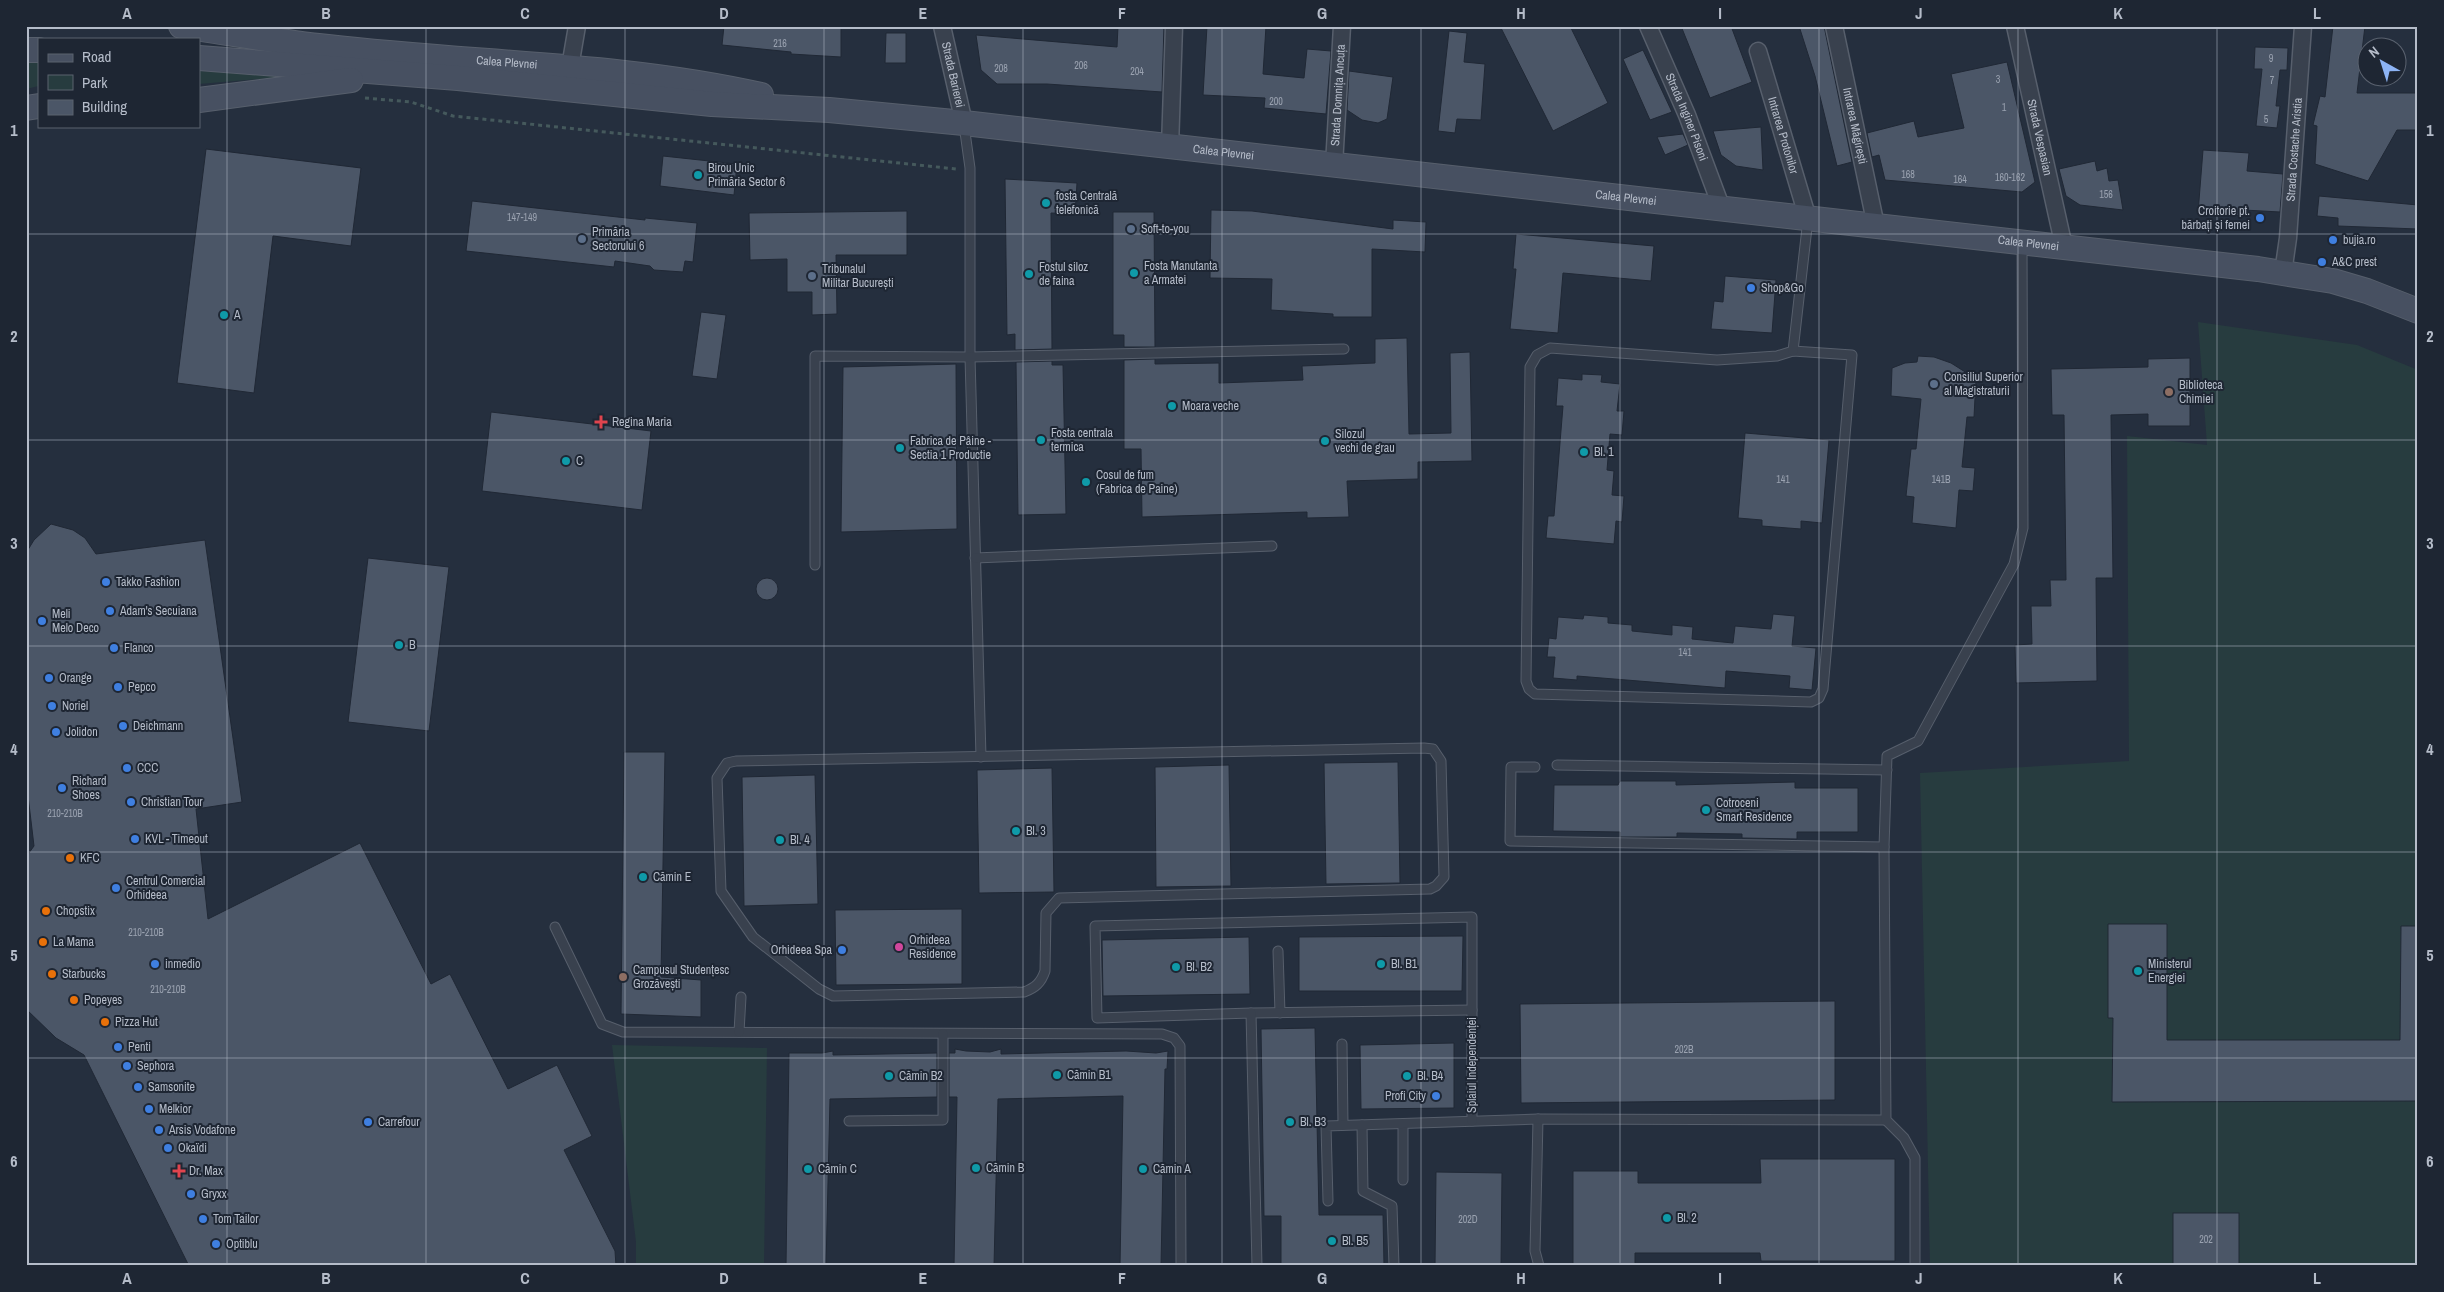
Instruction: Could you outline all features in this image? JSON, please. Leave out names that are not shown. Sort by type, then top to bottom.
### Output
[{"type":"main road","name":"Calea Plevnei","points":[[182,26],[328,47],[570,67],[712,84],[829,110]]},
{"type":"main road","points":[[200,54],[328,47]]},
{"type":"main road","name":"Calea Plevnei","points":[[200,58],[585,89],[712,104],[829,110],[964,123],[2064,247],[2283,273],[2333,281],[2358,288],[2418,311]]},
{"type":"main road","name":"Calea Plevnei","points":[[200,100],[394,74]]},
{"type":"street","points":[[570,67],[577,26]]},
{"type":"street","name":"Strada Barierei","points":[[942,26],[964,123]]},
{"type":"street","points":[[1170,147],[1174,26]]},
{"type":"street","name":"Strada Domnița Ancuța","points":[[1334,165],[1342,26]]},
{"type":"street","name":"Strada Inginer Pisoni","points":[[1648,26],[1687,115],[1722,209]]},
{"type":"street","name":"Intrarea Măgirești","points":[[1834,26],[1876,226]]},
{"type":"street","name":"Strada Vespasian","points":[[2015,26],[2064,247]]},
{"type":"street","name":"Strada Costache Aristia","points":[[2283,273],[2288,238],[2303,26]]},
{"type":"street","name":"Intrarea Protonilor","points":[[1758,51],[1808,219]]},
{"type":"lane","points":[[964,123],[970,170],[970,357],[981,757]]},
{"type":"lane","points":[[1794,351],[1808,219]]},
{"type":"lane","points":[[1915,1266],[1915,1158],[1904,1138],[1886,1120],[1884,847],[1887,756],[1918,741],[2014,564],[2023,528],[2022,243]]},
{"type":"lane","points":[[1550,348],[1716,360],[1777,356],[1794,351],[1852,355],[1822,689],[1819,698],[1811,702],[1535,694],[1529,689],[1526,681],[1530,367],[1537,355],[1550,348]]},
{"type":"lane","points":[[815,565],[815,356],[970,357],[1344,349]]},
{"type":"lane","points":[[975,558],[1272,546]]},
{"type":"lane","points":[[1433,749],[1441,761],[1444,877],[1436,886],[1430,889],[1059,898],[1046,913],[1045,971],[1042,981],[1034,988],[1024,992],[833,996],[819,989],[753,937],[721,890],[717,778],[727,763],[736,761],[981,757],[1433,749]]},
{"type":"lane","points":[[1557,766],[1887,770]]},
{"type":"lane","points":[[1535,767],[1511,767],[1510,841],[1884,847]]},
{"type":"lane","name":"Splaiul Independenței","points":[[1251,1013],[1097,1018],[1095,926],[1472,917],[1472,1121]]},
{"type":"lane","points":[[555,927],[602,1024],[623,1032],[1162,1034],[1174,1038],[1180,1046],[1181,1266]]},
{"type":"lane","points":[[1278,951],[1280,1013]]},
{"type":"lane","points":[[740,1032],[741,997]]},
{"type":"lane","points":[[1257,1266],[1251,1013],[1472,1010]]},
{"type":"lane","points":[[849,1122],[943,1120],[943,1034]]},
{"type":"lane","points":[[1342,1044],[1343,1125]]},
{"type":"lane","points":[[1328,1201],[1326,1126],[1538,1119],[1886,1120]]},
{"type":"lane","points":[[1538,1119],[1535,1251],[1539,1266]]},
{"type":"lane","points":[[1403,1124],[1403,1180]]},
{"type":"lane","points":[[1362,1125],[1363,1191],[1392,1206],[1394,1266]]},
{"type":"path","points":[[363,98],[411,102],[453,116],[970,170]]},
{"type":"green space","points":[[26,62],[38,62],[38,86],[26,89]]},
{"type":"green space","points":[[200,71],[296,76],[200,84]]},
{"type":"green space","points":[[2198,322],[2357,345],[2418,370],[2418,1266],[1930,1266],[1920,773],[2129,761],[2127,436],[2207,445]]},
{"type":"green space","points":[[612,1045],[767,1048],[764,1266],[636,1266],[636,1242]]},
{"type":"building","points":[[724,26],[841,26],[841,57],[791,54],[791,52],[722,45]]},
{"type":"building","points":[[1118,26],[1164,26],[1162,92],[1047,84],[997,84],[981,70],[976,35],[1117,47]]},
{"type":"building","points":[[1207,26],[1266,26],[1263,74],[1304,78],[1307,49],[1331,51],[1326,114],[1264,108],[1265,98],[1203,95]]},
{"type":"building","points":[[1500,26],[1570,26],[1608,103],[1553,131]]},
{"type":"building","points":[[1681,26],[1731,26],[1752,82],[1710,98]]},
{"type":"building","points":[[1799,26],[1824,26],[1852,162],[1837,166],[1815,76]]},
{"type":"building","points":[[2333,26],[2365,26],[2364,38],[2356,38],[2357,93],[2418,93],[2418,130],[2397,130],[2368,181],[2315,164],[2317,126],[2313,125],[2320,96],[2325,97]]},
{"type":"building","points":[[1449,31],[1467,33],[1464,62],[1485,64],[1481,120],[1457,119],[1455,133],[1438,131]]},
{"type":"building","points":[[886,33],[906,33],[906,63],[885,63]]},
{"type":"building","points":[[2255,47],[2288,48],[2287,70],[2280,70],[2276,106],[2280,106],[2277,128],[2256,126],[2262,69],[2254,69]]},
{"type":"building","points":[[1643,50],[1672,112],[1650,120],[1623,59]]},
{"type":"building","points":[[2007,62],[2035,182],[2022,192],[1885,180],[1879,155],[1872,157],[1867,133],[1914,121],[1918,137],[1964,128],[1951,74]]},
{"type":"building","points":[[1349,71],[1393,77],[1387,119],[1378,123],[1362,120],[1347,110]]},
{"type":"building","points":[[1761,127],[1763,170],[1736,166],[1721,155],[1713,131]]},
{"type":"building","points":[[1683,134],[1688,145],[1665,155],[1657,137]]},
{"type":"building","name":"A","points":[[206,149],[361,168],[351,246],[273,236],[254,393],[177,383]]},
{"type":"building","points":[[2203,150],[2249,153],[2247,171],[2283,174],[2280,212],[2244,210],[2244,216],[2198,213]]},
{"type":"building","name":"Birou Unic Primăria Sector 6","points":[[663,156],[737,164],[734,195],[660,186]]},
{"type":"building","points":[[2095,161],[2097,171],[2107,168],[2109,181],[2118,180],[2123,210],[2080,205],[2066,196],[2059,169]]},
{"type":"building","name":"Fostul siloz de faina","points":[[1005,179],[1077,183],[1075,214],[1051,213],[1052,349],[1015,350],[1015,334],[1007,335]]},
{"type":"building","points":[[2319,196],[2418,205],[2418,229],[2338,226],[2338,218],[2317,216]]},
{"type":"building","name":"Primăria Sectorului 6","points":[[472,201],[645,220],[645,218],[697,223],[693,262],[685,261],[683,272],[654,270],[650,266],[615,261],[614,267],[466,251]]},
{"type":"building","points":[[1211,210],[1252,211],[1393,229],[1393,220],[1426,222],[1425,252],[1372,249],[1372,317],[1333,317],[1333,314],[1271,310],[1272,279],[1210,278]]},
{"type":"building","name":"Tribunalul Militar București","points":[[907,211],[907,255],[836,255],[837,314],[812,315],[812,292],[787,292],[787,259],[750,260],[749,213]]},
{"type":"building","name":"Fosta Manutanta a Armatei","points":[[1113,212],[1154,212],[1155,347],[1124,347],[1124,335],[1113,335]]},
{"type":"building","points":[[1516,234],[1654,246],[1651,281],[1563,273],[1558,333],[1510,329],[1516,269],[1513,269]]},
{"type":"building","points":[[1725,276],[1776,280],[1772,333],[1711,329],[1714,301],[1723,302]]},
{"type":"building","points":[[701,312],[726,315],[717,379],[692,376]]},
{"type":"building","points":[[1407,338],[1409,434],[1451,433],[1450,353],[1470,352],[1472,461],[1418,462],[1418,479],[1347,481],[1349,517],[1307,518],[1307,512],[1142,517],[1141,449],[1124,449],[1124,360],[1155,359],[1155,364],[1219,363],[1219,383],[1303,380],[1302,366],[1375,363],[1375,339]]},
{"type":"building","points":[[1918,356],[1934,357],[1951,363],[1970,375],[1983,394],[1975,398],[1974,417],[1967,417],[1962,467],[1975,468],[1973,491],[1959,490],[1956,528],[1912,523],[1914,497],[1906,496],[1911,449],[1916,449],[1921,399],[1891,396],[1892,368],[1905,363],[1917,362]]},
{"type":"building","points":[[2190,358],[2190,426],[2148,426],[2148,414],[2111,415],[2113,578],[2096,578],[2097,681],[2016,683],[2015,645],[2032,644],[2031,606],[2051,606],[2050,580],[2066,580],[2064,415],[2052,415],[2051,369],[2148,367],[2148,359]]},
{"type":"building","name":"Fosta centrala termica","points":[[1052,361],[1052,365],[1063,365],[1066,514],[1018,515],[1016,362]]},
{"type":"building","name":"Fabrica de Pâine - Sectia 1 Productie","points":[[956,364],[957,529],[841,532],[843,367]]},
{"type":"building","name":"Bl. 1","points":[[1582,374],[1602,375],[1601,382],[1620,384],[1617,411],[1624,411],[1622,435],[1610,434],[1607,470],[1614,471],[1612,495],[1624,496],[1622,522],[1616,521],[1614,544],[1546,538],[1548,516],[1554,516],[1563,406],[1556,406],[1558,378],[1582,380]]},
{"type":"building","name":"C","points":[[491,412],[651,431],[642,510],[482,491]]},
{"type":"building","points":[[1745,433],[1829,440],[1822,523],[1801,521],[1801,529],[1762,526],[1762,520],[1738,518]]},
{"type":"building","name":"Centrul Comercial Orhideea","points":[[51,524],[73,530],[85,538],[96,554],[205,540],[242,802],[196,809],[208,919],[360,843],[431,984],[450,974],[508,1089],[557,1065],[592,1136],[564,1150],[615,1251],[616,1266],[189,1266],[84,1055],[56,1038],[26,1009],[26,857],[34,846],[26,779],[26,553],[34,540]]},
{"type":"building","name":"B","points":[[368,558],[449,567],[429,731],[348,722]]},
{"type":"building","points":[[767,578],[775,581],[778,589],[775,597],[767,600],[759,597],[756,589],[759,581]]},
{"type":"building","points":[[1773,614],[1795,616],[1792,646],[1816,648],[1812,690],[1789,688],[1790,676],[1726,671],[1725,688],[1577,676],[1577,680],[1553,678],[1555,657],[1547,657],[1549,638],[1556,639],[1558,617],[1583,619],[1584,615],[1608,617],[1608,623],[1632,625],[1632,631],[1672,635],[1672,625],[1693,627],[1692,639],[1733,643],[1735,626],[1771,629]]},
{"type":"building","name":"Cămin E","points":[[624,752],[665,752],[661,977],[701,980],[701,1017],[621,1014]]},
{"type":"building","points":[[1398,762],[1400,883],[1326,884],[1324,763]]},
{"type":"building","points":[[1229,765],[1231,886],[1156,887],[1155,767]]},
{"type":"building","name":"Bl. 3","points":[[1052,768],[1054,892],[979,893],[977,770]]},
{"type":"building","name":"Bl. 4","points":[[815,775],[818,904],[744,906],[742,777]]},
{"type":"building","name":"Cotroceni Smart Residence","points":[[1620,781],[1676,781],[1676,785],[1795,782],[1795,788],[1858,788],[1858,832],[1797,832],[1797,839],[1742,838],[1742,834],[1677,833],[1677,837],[1620,837],[1620,832],[1553,831],[1554,785],[1618,785]]},
{"type":"building","name":"Orhideea Residence","points":[[962,909],[962,984],[836,985],[835,910]]},
{"type":"building","points":[[2108,924],[2167,924],[2167,1040],[2400,1040],[2401,926],[2418,926],[2418,1101],[2112,1102],[2113,1018],[2108,1018]]},
{"type":"building","name":"Bl. B1","points":[[1463,936],[1462,991],[1299,991],[1299,937]]},
{"type":"building","name":"Bl. B2","points":[[1249,937],[1250,994],[1103,996],[1102,940]]},
{"type":"building","points":[[1835,1001],[1835,1100],[1521,1103],[1520,1004]]},
{"type":"building","name":"Bl. B3","points":[[1315,1028],[1319,1215],[1383,1215],[1384,1266],[1281,1266],[1281,1216],[1264,1216],[1261,1029]]},
{"type":"building","name":"Bl. B4","points":[[1454,1043],[1454,1108],[1361,1109],[1360,1045]]},
{"type":"building","points":[[955,1049],[990,1052],[1001,1049],[1001,1054],[1126,1051],[1156,1053],[1168,1051],[1167,1069],[1165,1069],[1161,1266],[1120,1266],[1123,1096],[998,1099],[994,1266],[954,1266],[957,1097],[949,1097],[949,1053],[955,1053]]},
{"type":"building","name":"Cămin C","points":[[833,1051],[833,1055],[937,1053],[937,1097],[830,1099],[826,1266],[786,1266],[789,1053]]},
{"type":"building","points":[[1760,1159],[1895,1159],[1895,1261],[1761,1261],[1760,1253],[1635,1253],[1635,1266],[1573,1266],[1573,1171],[1638,1171],[1638,1183],[1761,1183]]},
{"type":"building","points":[[1436,1172],[1502,1173],[1501,1266],[1435,1266]]},
{"type":"building","points":[[2173,1213],[2239,1213],[2239,1266],[2173,1266]]},
{"type":"place","name":"Birou Unic Primăria Sector 6","points":[[698,175]]},
{"type":"place","name":"fosta Centrală telefonică","points":[[1046,203]]},
{"type":"place","name":"Croitorie pt. bărbați și femei","points":[[2260,218]]},
{"type":"place","name":"Soft-to-you","points":[[1131,229]]},
{"type":"place","name":"Primăria Sectorului 6","points":[[582,239]]},
{"type":"place","name":"bujia.ro","points":[[2333,240]]},
{"type":"place","name":"A&C prest","points":[[2322,262]]},
{"type":"place","name":"Fosta Manutanta a Armatei","points":[[1134,273]]},
{"type":"place","name":"Fostul siloz de faina","points":[[1029,274]]},
{"type":"place","name":"Tribunalul Militar București","points":[[812,276]]},
{"type":"place","name":"Shop&Go","points":[[1751,288]]},
{"type":"place","name":"A","points":[[224,315]]},
{"type":"place","name":"Consiliul Superior al Magistraturii","points":[[1934,384]]},
{"type":"place","name":"Biblioteca Chimiei","points":[[2169,392]]},
{"type":"place","name":"Moara veche","points":[[1172,406]]},
{"type":"place","name":"Regina Maria","points":[[601,422]]},
{"type":"place","name":"Fosta centrala termica","points":[[1041,440]]},
{"type":"place","name":"Silozul vechi de grau","points":[[1325,441]]},
{"type":"place","name":"Fabrica de Pâine - Sectia 1 Productie","points":[[900,448]]},
{"type":"place","name":"Bl. 1","points":[[1584,452]]},
{"type":"place","name":"C","points":[[566,461]]},
{"type":"place","name":"Cosul de fum (Fabrica de Paine)","points":[[1086,482]]},
{"type":"place","name":"Takko Fashion","points":[[106,582]]},
{"type":"place","name":"Adam's Secuiana","points":[[110,611]]},
{"type":"place","name":"Meli Melo Deco","points":[[42,621]]},
{"type":"place","name":"B","points":[[399,645]]},
{"type":"place","name":"Flanco","points":[[114,648]]},
{"type":"place","name":"Orange","points":[[49,678]]},
{"type":"place","name":"Pepco","points":[[118,687]]},
{"type":"place","name":"Noriel","points":[[52,706]]},
{"type":"place","name":"Deichmann","points":[[123,726]]},
{"type":"place","name":"Jolidon","points":[[56,732]]},
{"type":"place","name":"CCC","points":[[127,768]]},
{"type":"place","name":"Richard Shoes","points":[[62,788]]},
{"type":"place","name":"Christian Tour","points":[[131,802]]},
{"type":"place","name":"Cotroceni Smart Residence","points":[[1706,810]]},
{"type":"place","name":"Bl. 3","points":[[1016,831]]},
{"type":"place","name":"KVL - Timeout","points":[[135,839]]},
{"type":"place","name":"Bl. 4","points":[[780,840]]},
{"type":"place","name":"KFC","points":[[70,858]]},
{"type":"place","name":"Cămin E","points":[[643,877]]},
{"type":"place","name":"Centrul Comercial Orhideea","points":[[116,888]]},
{"type":"place","name":"Chopstix","points":[[46,911]]},
{"type":"place","name":"La Mama","points":[[43,942]]},
{"type":"place","name":"Orhideea Residence","points":[[899,947]]},
{"type":"place","name":"Orhideea Spa","points":[[842,950]]},
{"type":"place","name":"inmedio","points":[[155,964]]},
{"type":"place","name":"Bl. B1","points":[[1381,964]]},
{"type":"place","name":"Bl. B2","points":[[1176,967]]},
{"type":"place","name":"Ministerul Energiei","points":[[2138,971]]},
{"type":"place","name":"Starbucks","points":[[52,974]]},
{"type":"place","name":"Campusul Studențesc Grozăvești","points":[[623,977]]},
{"type":"place","name":"Popeyes","points":[[74,1000]]},
{"type":"place","name":"Pizza Hut","points":[[105,1022]]},
{"type":"place","name":"Penti","points":[[118,1047]]},
{"type":"place","name":"Sephora","points":[[127,1066]]},
{"type":"place","name":"Cămin B1","points":[[1057,1075]]},
{"type":"place","name":"Cămin B2","points":[[889,1076]]},
{"type":"place","name":"Bl. B4","points":[[1407,1076]]},
{"type":"place","name":"Samsonite","points":[[138,1087]]},
{"type":"place","name":"Profi City","points":[[1436,1096]]},
{"type":"place","name":"Melkior","points":[[149,1109]]},
{"type":"place","name":"Carrefour","points":[[368,1122]]},
{"type":"place","name":"Bl. B3","points":[[1290,1122]]},
{"type":"place","name":"Arsis Vodafone","points":[[159,1130]]},
{"type":"place","name":"Okaïdi","points":[[168,1148]]},
{"type":"place","name":"Cămin B","points":[[976,1168]]},
{"type":"place","name":"Cămin C","points":[[808,1169]]},
{"type":"place","name":"Cămin A","points":[[1143,1169]]},
{"type":"place","name":"Dr. Max","points":[[179,1171]]},
{"type":"place","name":"Gryxx","points":[[191,1194]]},
{"type":"place","name":"Bl. 2","points":[[1667,1218]]},
{"type":"place","name":"Tom Tailor","points":[[203,1219]]},
{"type":"place","name":"Bl. B5","points":[[1332,1241]]},
{"type":"place","name":"Optiblu","points":[[216,1244]]}]
